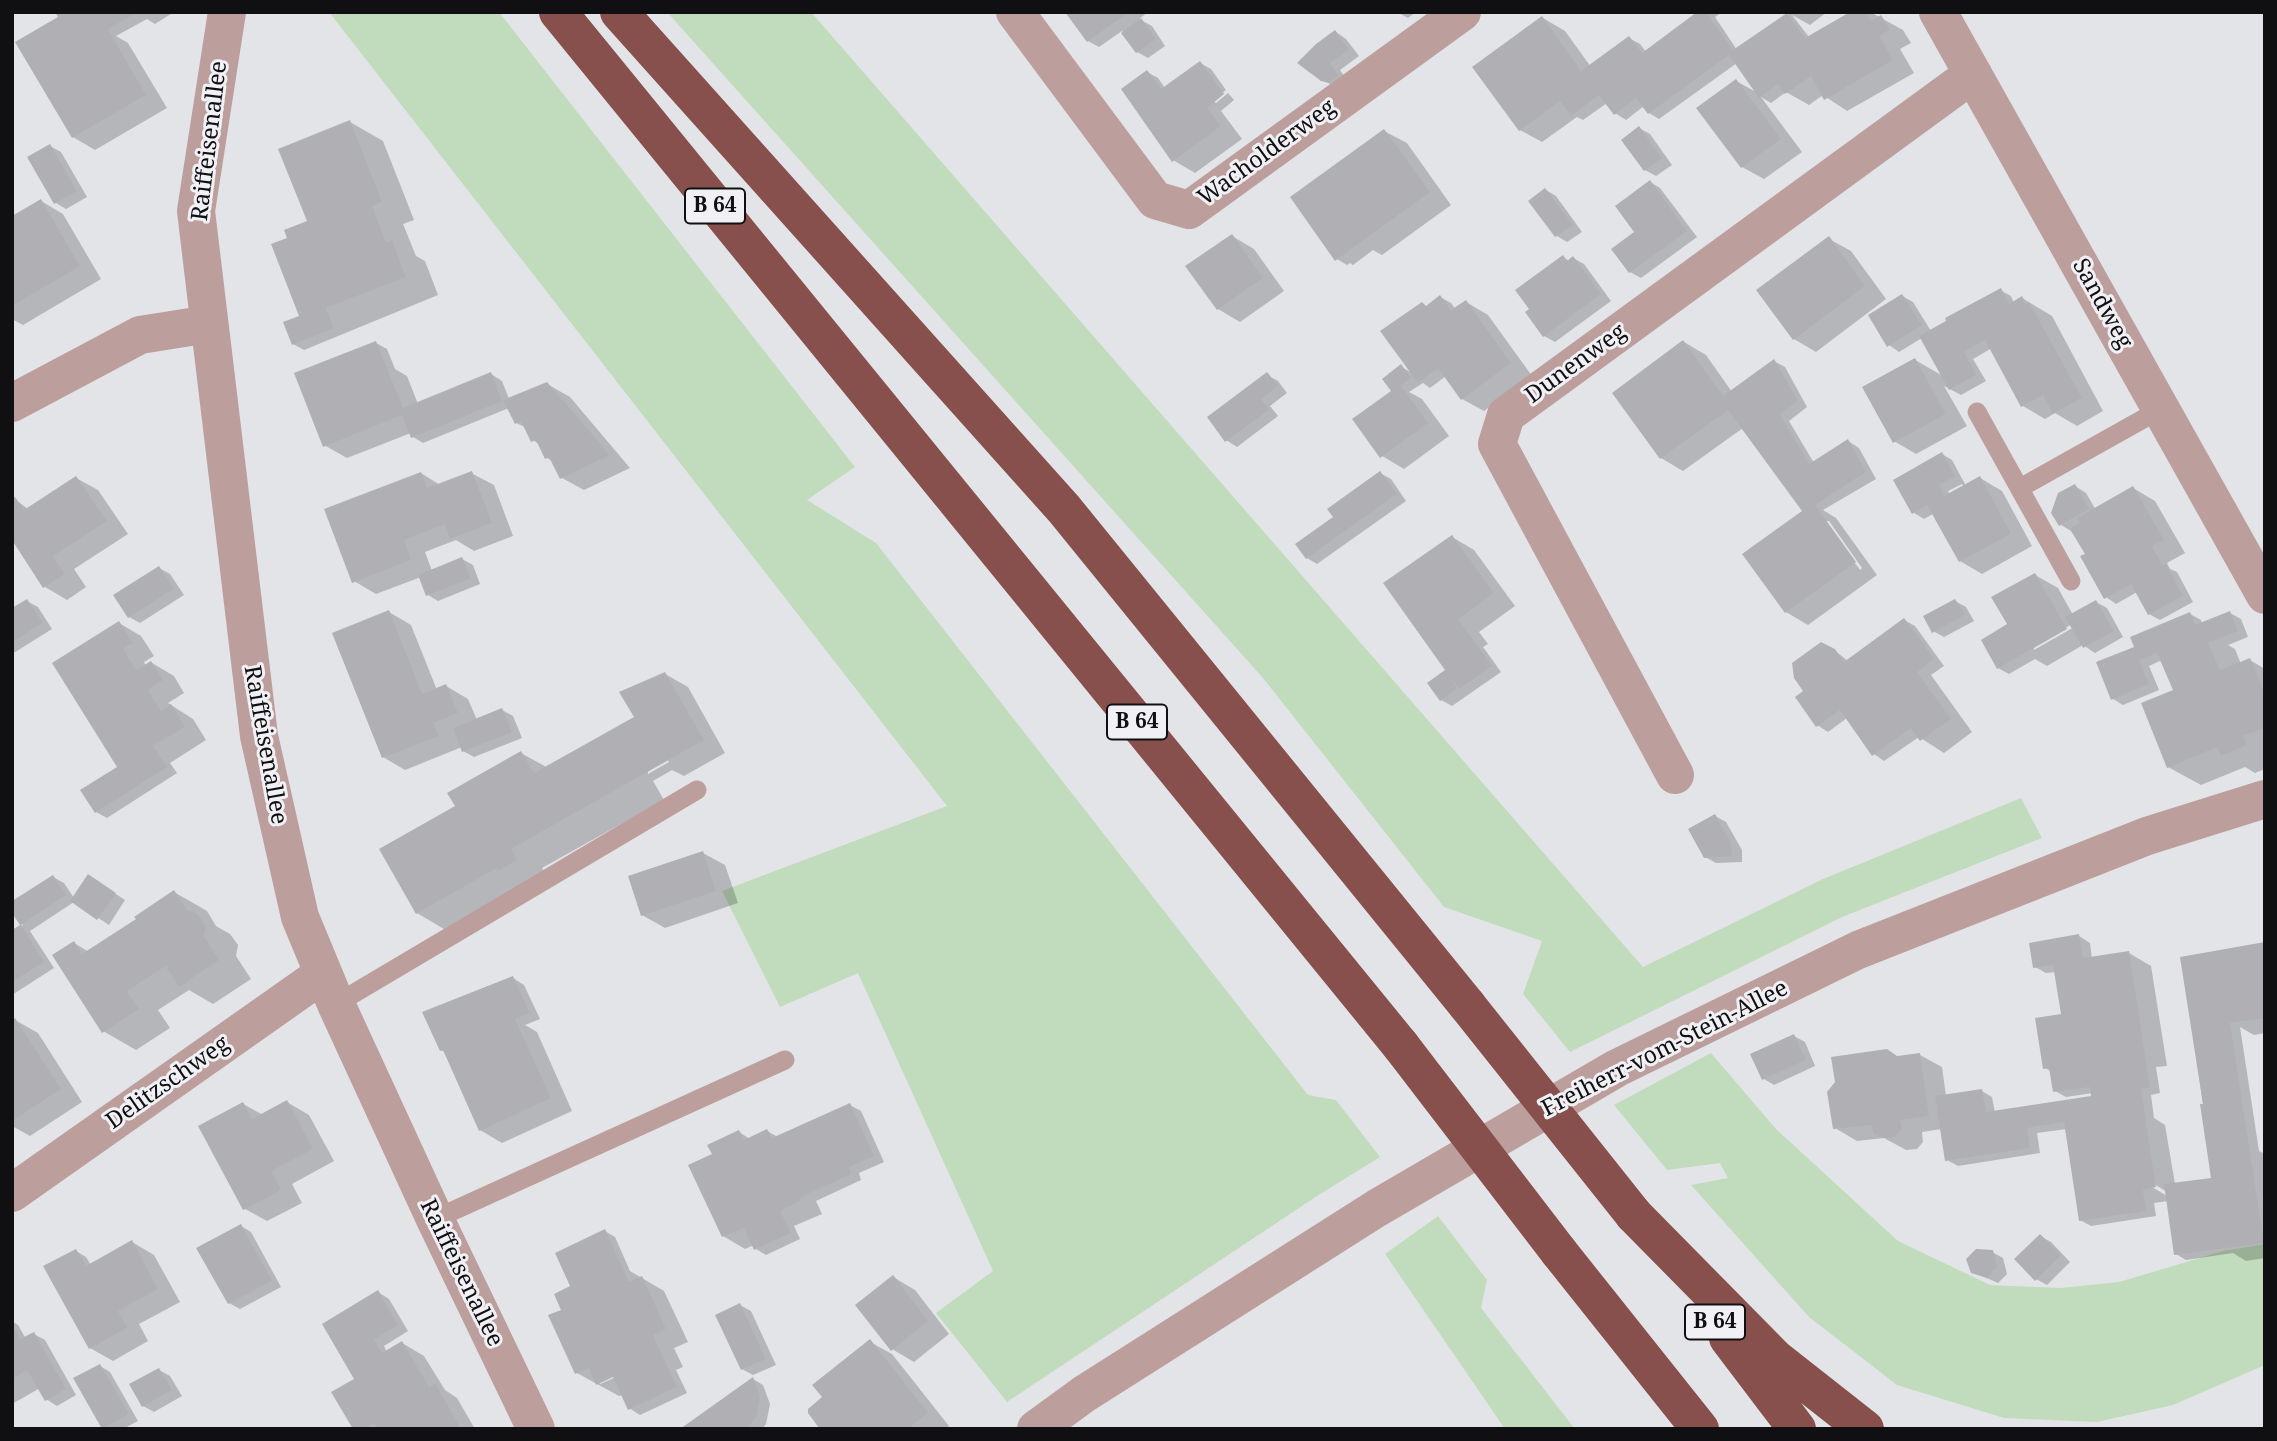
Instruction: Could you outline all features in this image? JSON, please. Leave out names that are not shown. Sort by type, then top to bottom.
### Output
[{"type":"highway","name":"B 64","points":[[558,12],[1401,1046],[1559,1252],[1700,1429]]},
{"type":"highway","name":"B 64","points":[[619,12],[1064,509],[1467,1005],[1634,1215],[1797,1429]]},
{"type":"highway","points":[[1634,1215],[1776,1359],[1865,1429]]},
{"type":"street","name":"Raiffeisenallee","points":[[227,12],[196,211],[259,736],[300,917],[435,1219],[536,1429]]},
{"type":"street","name":"Wacholderweg","points":[[1015,12],[1155,200],[1189,210],[1462,12]]},
{"type":"street","name":"Sandweg","points":[[1938,12],[2265,595]]},
{"type":"street","name":"Dunenweg","points":[[1675,775],[1497,444],[1506,415],[1973,74]]},
{"type":"street","points":[[12,403],[139,335],[209,324]]},
{"type":"street","name":"Freiherr-vom-Stein-Allee","points":[[1036,1429],[1084,1394],[1377,1208],[1617,1068],[1858,950],[2147,836],[2265,799]]},
{"type":"street","name":"Delitzschweg","points":[[12,1193],[330,989]]},
{"type":"lane","points":[[2021,488],[2161,409]]},
{"type":"lane","points":[[1977,412],[2071,581]]},
{"type":"lane","points":[[330,989],[697,790]]},
{"type":"lane","points":[[435,1219],[785,1060]]},
{"type":"green space","points":[[329,12],[499,12],[855,467],[807,500],[876,543],[1308,1095],[1336,1100],[1380,1157],[1007,1402],[936,1313],[993,1271],[858,973],[780,1007],[722,891],[947,806]]},
{"type":"green space","points":[[667,12],[811,12],[1643,967],[1823,879],[2021,798],[2042,838],[1842,917],[1570,1052],[1523,994],[1542,941],[1444,907],[1263,678]]},
{"type":"green space","points":[[1711,1053],[1776,1129],[1898,1241],[1990,1285],[2061,1288],[2119,1282],[2223,1251],[2265,1244],[2265,1365],[2173,1405],[2097,1422],[2004,1418],[1897,1385],[1809,1317],[1691,1185],[1728,1178],[1720,1163],[1667,1170],[1614,1105]]},
{"type":"green space","points":[[1438,1216],[1487,1280],[1481,1308],[1575,1429],[1505,1429],[1385,1254]]},
{"type":"building","points":[[55,12],[138,12],[108,29],[146,95],[72,138],[15,42],[58,17]]},
{"type":"building","points":[[1065,12],[1129,12],[1087,42]]},
{"type":"building","points":[[1697,12],[1706,12],[1733,50],[1787,13],[1805,38],[1850,12],[1866,12],[1871,21],[1881,15],[1890,30],[1879,36],[1893,60],[1824,100],[1811,76],[1785,94],[1778,84],[1759,98],[1729,55],[1648,114],[1636,98],[1614,115],[1599,95],[1571,116],[1560,101],[1519,131],[1472,67],[1542,16],[1581,71],[1629,36],[1642,53]]},
{"type":"building","points":[[1141,18],[1156,39],[1136,53],[1121,33]]},
{"type":"building","points":[[1335,30],[1349,50],[1330,63],[1339,76],[1329,83],[1321,81],[1297,63]]},
{"type":"building","points":[[1200,61],[1224,94],[1207,108],[1221,126],[1172,162],[1121,89],[1147,70],[1161,89]]},
{"type":"building","points":[[1736,79],[1781,139],[1741,168],[1696,108]]},
{"type":"building","points":[[350,120],[382,202],[372,206],[386,242],[392,240],[406,277],[326,308],[334,328],[292,345],[283,322],[299,316],[271,244],[287,238],[284,230],[307,221],[278,149]]},
{"type":"building","points":[[1639,126],[1662,158],[1644,171],[1621,140]]},
{"type":"building","points":[[1384,129],[1430,192],[1335,261],[1290,197]]},
{"type":"building","points":[[50,144],[77,191],[54,204],[27,157]]},
{"type":"building","points":[[1650,180],[1687,231],[1629,273],[1611,249],[1634,232],[1615,206]]},
{"type":"building","points":[[1545,188],[1573,225],[1555,237],[1528,201]]},
{"type":"building","points":[[41,199],[80,266],[12,306],[12,216]]},
{"type":"building","points":[[1232,234],[1263,278],[1217,310],[1185,266]]},
{"type":"building","points":[[1829,236],[1865,286],[1793,340],[1756,290]]},
{"type":"building","points":[[1563,255],[1567,261],[1573,256],[1601,294],[1543,337],[1525,312],[1529,309],[1515,290]]},
{"type":"building","points":[[2001,288],[2009,304],[2022,296],[2026,304],[2029,302],[2082,398],[2053,414],[2043,395],[2021,407],[1985,340],[1964,352],[1976,375],[1949,390],[1919,336],[1946,321],[1945,318]]},
{"type":"building","points":[[1902,294],[1922,325],[1887,347],[1868,315]]},
{"type":"building","points":[[1440,295],[1451,310],[1466,300],[1511,363],[1461,400],[1438,368],[1418,383],[1380,331],[1422,302],[1426,306]]},
{"type":"building","points":[[1683,340],[1723,396],[1774,359],[1798,401],[1780,414],[1809,464],[1848,439],[1866,472],[1815,505],[1856,562],[1785,613],[1742,554],[1802,511],[1728,410],[1660,459],[1612,393]]},
{"type":"building","points":[[376,341],[403,408],[491,372],[502,401],[411,438],[402,415],[323,447],[294,373]]},
{"type":"building","points":[[1915,358],[1946,414],[1893,443],[1862,387]]},
{"type":"building","points":[[1401,364],[1411,378],[1401,386],[1428,423],[1380,458],[1352,419],[1391,391],[1382,379]]},
{"type":"building","points":[[1267,372],[1278,386],[1261,399],[1269,410],[1225,442],[1207,417]]},
{"type":"building","points":[[547,382],[610,455],[560,479],[549,457],[545,459],[536,440],[531,442],[521,421],[515,424],[503,400]]},
{"type":"building","points":[[1942,452],[1955,476],[1939,485],[1944,496],[1980,476],[2011,534],[1959,562],[1927,505],[1912,514],[1893,480]]},
{"type":"building","points":[[472,471],[492,523],[450,539],[445,524],[404,540],[411,560],[352,583],[324,509],[421,472],[427,488]]},
{"type":"building","points":[[1380,471],[1397,494],[1306,559],[1295,544],[1333,517],[1327,509]]},
{"type":"building","points":[[76,476],[107,521],[53,556],[65,574],[43,588],[12,540],[12,499],[15,497],[24,510]]},
{"type":"building","points":[[2075,484],[2089,509],[2059,526],[2051,513],[2058,493]]},
{"type":"building","points":[[2133,486],[2164,540],[2152,546],[2163,566],[2166,564],[2183,596],[2148,615],[2131,584],[2104,599],[2080,556],[2085,554],[2070,529],[2079,523],[2077,518]]},
{"type":"building","points":[[1452,535],[1494,593],[1458,619],[1492,666],[1459,689],[1448,674],[1457,688],[1440,701],[1427,683],[1445,670],[1383,583]]},
{"type":"building","points":[[462,557],[471,578],[426,596],[418,575]]},
{"type":"building","points":[[159,566],[174,589],[128,618],[113,595]]},
{"type":"building","points":[[2035,573],[2067,629],[1997,669],[1981,640],[2007,624],[1991,597]]},
{"type":"building","points":[[27,599],[43,623],[12,642],[12,608]]},
{"type":"building","points":[[1955,599],[1965,615],[1932,633],[1923,616]]},
{"type":"building","points":[[2096,600],[2114,631],[2083,648],[2065,617]]},
{"type":"building","points":[[389,610],[422,694],[446,684],[458,713],[433,723],[439,736],[382,758],[332,633]]},
{"type":"building","points":[[2230,611],[2238,631],[2208,643],[2220,670],[2250,658],[2265,694],[2265,728],[2243,736],[2247,745],[2221,756],[2217,747],[2167,768],[2141,703],[2173,690],[2157,653],[2139,660],[2149,684],[2111,700],[2096,662],[2134,647],[2130,637],[2190,612],[2195,625]]},
{"type":"building","points":[[1904,618],[1934,659],[1917,672],[1951,719],[1920,741],[1911,728],[1872,756],[1840,710],[1816,727],[1795,697],[1803,691],[1794,678],[1792,663],[1821,642],[1835,649],[1844,662]]},
{"type":"building","points":[[119,621],[133,643],[123,649],[136,670],[151,661],[163,680],[148,690],[161,711],[171,704],[185,727],[153,746],[167,767],[95,813],[80,790],[117,767],[52,663]]},
{"type":"building","points":[[665,672],[704,740],[511,849],[517,860],[498,871],[497,868],[416,914],[379,849],[455,806],[447,793],[521,751],[534,773],[634,717],[619,692]]},
{"type":"building","points":[[502,708],[512,732],[462,752],[453,728]]},
{"type":"building","points":[[1715,814],[1731,843],[1732,856],[1704,858],[1688,829]]},
{"type":"building","points":[[703,851],[716,891],[641,916],[628,876]]},
{"type":"building","points":[[88,874],[116,893],[97,920],[70,901]]},
{"type":"building","points":[[53,875],[66,895],[21,925],[44,962],[12,982],[12,930],[20,925],[12,913],[12,901]]},
{"type":"building","points":[[174,890],[187,910],[197,913],[206,926],[204,936],[219,960],[179,987],[166,966],[127,991],[139,1009],[102,1033],[52,955],[74,941],[82,954],[136,919],[134,917]]},
{"type":"building","points":[[2079,934],[2083,958],[2129,951],[2150,1087],[2141,1089],[2156,1187],[2143,1190],[2146,1211],[2079,1221],[2064,1122],[2027,1128],[2030,1148],[1945,1161],[1935,1096],[1982,1089],[1986,1112],[2091,1096],[2090,1087],[2053,1092],[2049,1068],[2043,1069],[2035,1018],[2061,1014],[2053,965],[2033,968],[2029,943]]},
{"type":"building","points":[[2265,942],[2265,1018],[2230,1023],[2264,1243],[2174,1255],[2164,1184],[2211,1178],[2200,1104],[2203,1104],[2180,957]]},
{"type":"building","points":[[513,976],[530,1013],[515,1019],[551,1098],[479,1131],[443,1050],[440,1051],[422,1012]]},
{"type":"building","points":[[15,1018],[61,1089],[12,1121],[12,1020]]},
{"type":"building","points":[[1794,1034],[1806,1060],[1762,1080],[1750,1054]]},
{"type":"building","points":[[1887,1049],[1897,1056],[1920,1053],[1929,1116],[1900,1120],[1902,1129],[1895,1137],[1882,1138],[1873,1133],[1872,1125],[1833,1129],[1827,1092],[1835,1082],[1831,1057]]},
{"type":"building","points":[[287,1100],[313,1149],[271,1171],[281,1190],[243,1210],[198,1126],[243,1102],[252,1119]]},
{"type":"building","points":[[850,1103],[874,1156],[849,1167],[851,1174],[799,1198],[801,1201],[780,1211],[791,1233],[754,1250],[744,1228],[722,1237],[688,1165],[712,1154],[707,1145],[739,1130],[744,1140],[767,1129],[772,1138]]},
{"type":"building","points":[[241,1224],[272,1281],[228,1304],[196,1248]]},
{"type":"building","points":[[605,1229],[629,1282],[642,1276],[666,1329],[653,1335],[677,1387],[628,1410],[613,1377],[596,1385],[589,1368],[575,1374],[548,1315],[561,1310],[554,1294],[570,1286],[555,1253]]},
{"type":"building","points":[[2040,1234],[2061,1255],[2035,1281],[2014,1259]]},
{"type":"building","points":[[132,1240],[158,1289],[118,1311],[127,1328],[89,1349],[43,1266],[76,1249],[86,1266]]},
{"type":"building","points":[[1976,1249],[1993,1250],[1997,1267],[1987,1278],[1971,1273],[1966,1259]]},
{"type":"building","points":[[893,1275],[928,1321],[891,1351],[855,1305]]},
{"type":"building","points":[[378,1290],[398,1325],[374,1340],[382,1353],[402,1341],[429,1387],[435,1383],[461,1429],[377,1429],[374,1423],[365,1429],[353,1429],[331,1392],[354,1379],[322,1324]]},
{"type":"building","points":[[740,1303],[766,1359],[741,1370],[715,1315]]},
{"type":"building","points":[[12,1325],[20,1339],[34,1332],[66,1389],[45,1401],[27,1370],[12,1379]]},
{"type":"building","points":[[870,1339],[928,1413],[908,1429],[819,1428],[808,1413],[808,1409],[822,1397],[812,1385]]},
{"type":"building","points":[[100,1364],[129,1414],[102,1429],[73,1378]]},
{"type":"building","points":[[159,1368],[172,1390],[142,1407],[129,1384]]},
{"type":"building","points":[[753,1377],[760,1397],[756,1418],[746,1429],[680,1429]]}]
